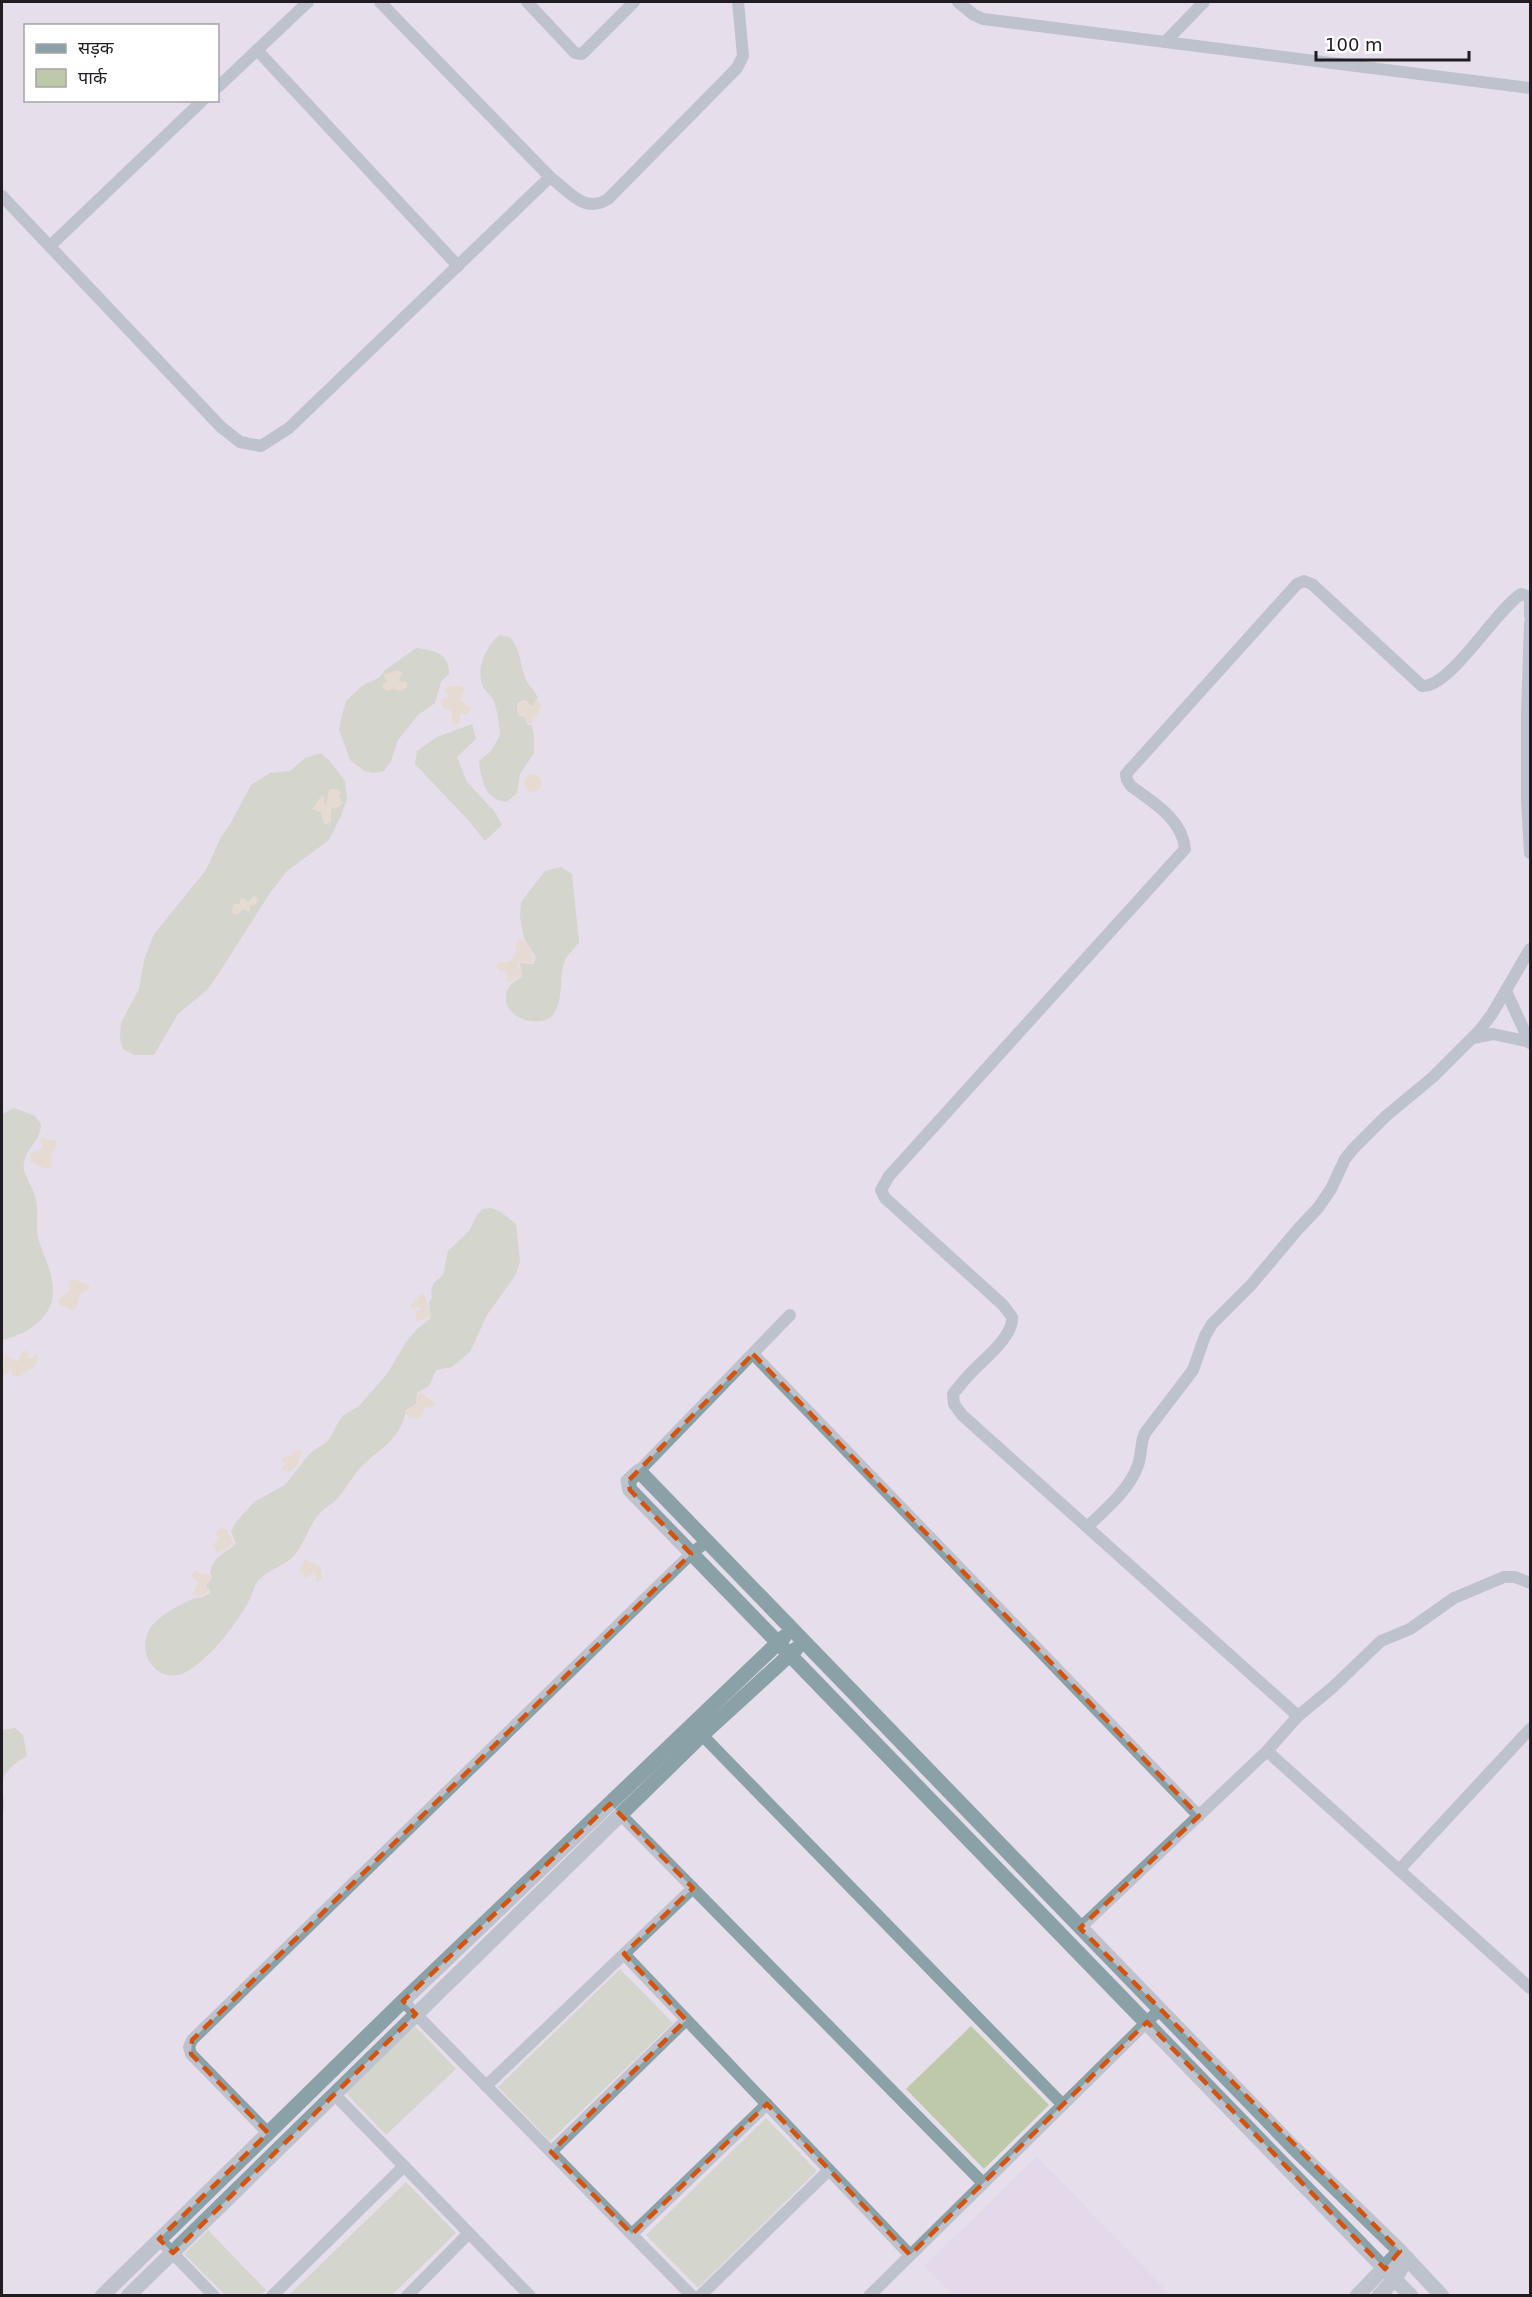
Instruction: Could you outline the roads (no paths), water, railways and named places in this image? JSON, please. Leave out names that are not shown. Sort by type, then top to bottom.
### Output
[{"type":"street","points":[[219,86],[308,2]]},
{"type":"street","points":[[380,2],[550,177],[585,205],[598,205],[608,199],[737,68],[742,57],[738,2]]},
{"type":"street","points":[[527,2],[575,53],[582,54],[634,2]]},
{"type":"street","points":[[958,2],[983,19],[1530,88]]},
{"type":"street","points":[[1166,42],[1204,2]]},
{"type":"street","points":[[257,50],[458,266]]},
{"type":"street","points":[[50,246],[201,102]]},
{"type":"street","points":[[2,196],[221,428],[240,442],[261,446],[289,428],[550,177]]},
{"type":"street","points":[[1298,1716],[962,1415],[954,1404],[954,1394],[1003,1340],[1011,1329],[1012,1317],[1003,1305],[885,1198],[881,1190],[889,1176],[1185,849],[1180,828],[1171,817],[1131,786],[1126,774],[1297,584],[1304,581],[1312,584],[1422,686],[1437,683],[1508,604],[1521,594],[1530,597]]},
{"type":"street","points":[[1530,603],[1530,616]]},
{"type":"street","points":[[1530,623],[1527,712],[1527,801],[1530,853]]},
{"type":"street","points":[[1087,1527],[1128,1483],[1138,1464],[1141,1442],[1145,1433],[1193,1370],[1205,1336],[1212,1324],[1251,1285],[1318,1208],[1331,1189],[1344,1159],[1353,1149],[1472,1038],[1492,1014],[1530,948]]},
{"type":"street","points":[[1506,991],[1530,1042]]},
{"type":"street","points":[[1472,1038],[1493,1034],[1530,1042]]},
{"type":"street","points":[[790,1315],[628,1481],[630,1490],[1411,2295]]},
{"type":"street","points":[[753,1354],[1199,1815]]},
{"type":"street","points":[[639,1471],[1159,2010],[1442,2295]]},
{"type":"street","points":[[268,2133],[191,2054],[189,2047],[192,2040],[691,1554],[706,1542]]},
{"type":"street","points":[[1080,1928],[1267,1751],[1298,1716],[1332,1688],[1381,1641],[1410,1629],[1454,1598],[1504,1577],[1515,1577],[1530,1583]]},
{"type":"street","points":[[102,2295],[403,2001],[792,1629]]},
{"type":"street","points":[[128,2295],[702,1735],[804,1641]]},
{"type":"street","points":[[1399,1870],[1530,1729]]},
{"type":"street","points":[[702,1735],[1062,2105]]},
{"type":"street","points":[[1267,1751],[1530,1988]]},
{"type":"street","points":[[621,1815],[983,2183]]},
{"type":"street","points":[[486,2086],[693,1888]]},
{"type":"street","points":[[624,1954],[910,2255]]},
{"type":"street","points":[[403,2001],[692,2295]]},
{"type":"street","points":[[869,2295],[1159,2010]]},
{"type":"street","points":[[550,2151],[686,2020]]},
{"type":"street","points":[[334,2094],[530,2295]]},
{"type":"street","points":[[632,2234],[767,2104]]},
{"type":"street","points":[[272,2295],[404,2166]]},
{"type":"street","points":[[700,2295],[829,2170]]},
{"type":"street","points":[[407,2295],[469,2233]]},
{"type":"street","points":[[159,2239],[214,2295]]},
{"type":"street","points":[[1379,2295],[1390,2274],[1404,2255]]},
{"type":"street","points":[[1357,2295],[1390,2274]]}]
